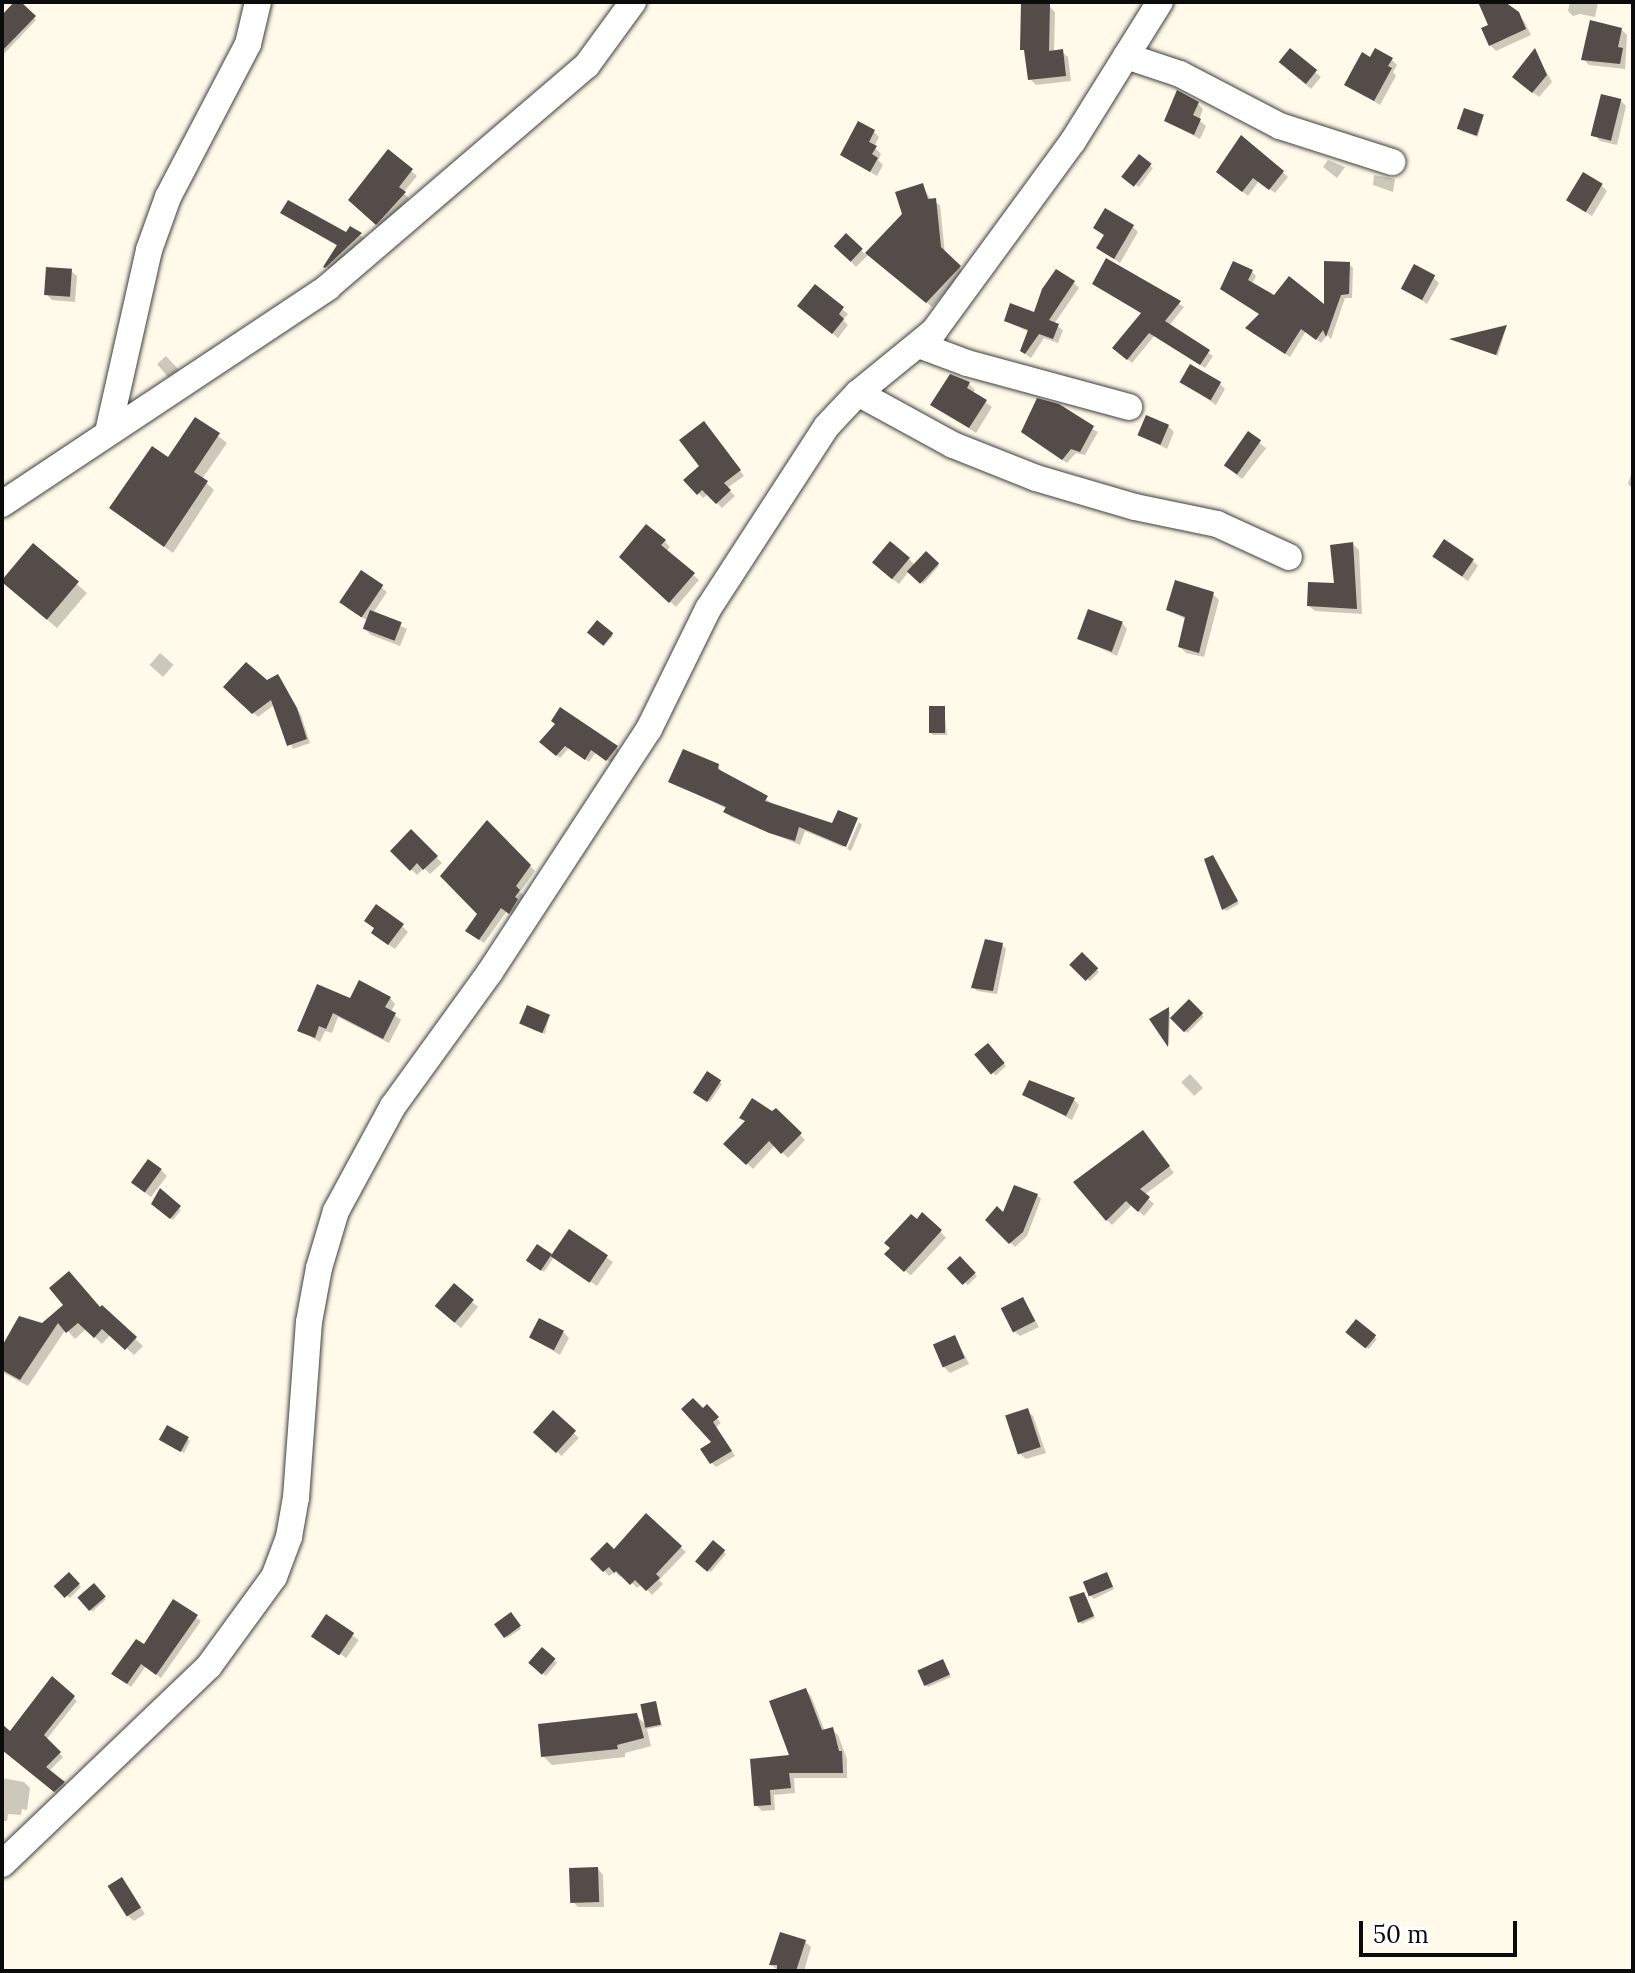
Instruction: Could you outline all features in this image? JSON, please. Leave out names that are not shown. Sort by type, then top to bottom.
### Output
[{"type":"street","points":[[108,432],[130,325],[154,237],[168,197],[248,44],[258,2]]},
{"type":"street","points":[[2,504],[328,287],[587,65],[633,2]]},
{"type":"street","points":[[2,1864],[209,1666],[274,1577],[291,1524],[309,1322],[319,1268],[336,1211],[393,1106],[490,972],[649,729],[708,609],[827,426],[858,393],[919,345],[972,283],[1073,141],[1160,2]]},
{"type":"street","points":[[1126,56],[1180,74],[1280,126],[1392,162]]},
{"type":"street","points":[[919,345],[967,363],[1129,407]]},
{"type":"street","points":[[858,393],[953,445],[1036,478],[1135,507],[1217,524],[1289,557]]},
{"type":"building","points":[[14,2],[21,2],[36,16],[2,51],[2,15]]},
{"type":"building","points":[[1021,2],[1050,4],[1049,51],[1063,49],[1066,76],[1028,80],[1024,50],[1020,50]]},
{"type":"building","points":[[1478,2],[1505,2],[1519,12],[1526,29],[1489,46],[1481,28],[1488,25]]},
{"type":"building","points":[[1590,20],[1622,28],[1618,47],[1623,48],[1620,64],[1581,60]]},
{"type":"building","points":[[1290,48],[1317,70],[1306,84],[1279,62]]},
{"type":"building","points":[[1375,48],[1393,58],[1388,66],[1392,68],[1374,101],[1344,85],[1362,52],[1370,57]]},
{"type":"building","points":[[1535,48],[1547,75],[1532,93],[1512,77]]},
{"type":"building","points":[[1177,90],[1199,102],[1193,115],[1201,119],[1194,135],[1164,121]]},
{"type":"building","points":[[1601,94],[1621,99],[1611,141],[1591,136]]},
{"type":"building","points":[[1464,108],[1484,115],[1477,136],[1457,129]]},
{"type":"building","points":[[858,121],[875,130],[869,142],[877,146],[872,154],[878,158],[870,172],[840,155]]},
{"type":"building","points":[[1241,135],[1284,171],[1269,190],[1253,178],[1242,192],[1216,172]]},
{"type":"building","points":[[388,149],[413,169],[399,187],[406,192],[376,225],[348,200]]},
{"type":"building","points":[[1139,154],[1152,164],[1134,187],[1121,177]]},
{"type":"building","points":[[1583,172],[1603,184],[1586,212],[1566,200]]},
{"type":"building","points":[[923,183],[928,199],[936,198],[941,247],[961,266],[926,303],[865,253],[902,214],[895,192]]},
{"type":"building","points":[[288,200],[346,232],[350,226],[362,233],[325,268],[337,245],[280,213]]},
{"type":"building","points":[[1105,208],[1134,225],[1114,259],[1096,248],[1104,235],[1093,228]]},
{"type":"building","points":[[846,233],[863,249],[851,262],[834,246]]},
{"type":"building","points":[[1106,258],[1181,301],[1165,321],[1210,350],[1200,365],[1149,333],[1127,360],[1112,348],[1141,313],[1092,284]]},
{"type":"building","points":[[1233,261],[1253,270],[1248,280],[1274,295],[1289,276],[1324,304],[1324,261],[1350,262],[1349,294],[1341,295],[1326,337],[1323,330],[1316,340],[1301,329],[1285,354],[1245,328],[1259,314],[1220,289]]},
{"type":"building","points":[[1414,264],[1435,275],[1422,300],[1401,289]]},
{"type":"building","points":[[46,267],[72,269],[70,297],[44,295]]},
{"type":"building","points":[[1056,269],[1075,281],[1049,320],[1059,324],[1053,339],[1039,334],[1025,354],[1020,351],[1028,330],[1004,321],[1010,303],[1034,312],[1042,289]]},
{"type":"building","points":[[815,284],[844,307],[839,314],[844,319],[832,334],[797,306]]},
{"type":"building","points":[[1507,325],[1496,355],[1449,339]]},
{"type":"building","points":[[1190,364],[1221,382],[1211,400],[1180,382]]},
{"type":"building","points":[[950,374],[970,382],[967,388],[987,400],[969,428],[930,405]]},
{"type":"building","points":[[1037,398],[1059,404],[1094,426],[1080,452],[1071,449],[1062,460],[1021,432]]},
{"type":"building","points":[[1146,415],[1169,425],[1160,445],[1137,435]]},
{"type":"building","points":[[195,417],[220,433],[194,472],[208,481],[164,547],[109,508],[152,446],[168,457]]},
{"type":"building","points":[[704,421],[741,470],[724,483],[731,490],[716,504],[702,490],[697,495],[683,480],[699,466],[679,440]]},
{"type":"building","points":[[1248,431],[1261,440],[1237,475],[1224,465]]},
{"type":"building","points":[[646,524],[666,540],[661,545],[695,573],[669,603],[619,557]]},
{"type":"building","points":[[1444,539],[1474,559],[1462,577],[1432,556]]},
{"type":"building","points":[[890,541],[910,558],[892,579],[872,562]]},
{"type":"building","points":[[1353,542],[1357,609],[1307,606],[1308,582],[1334,583],[1330,545]]},
{"type":"building","points":[[33,543],[79,582],[47,620],[2,582]]},
{"type":"building","points":[[926,551],[939,563],[920,584],[907,571]]},
{"type":"building","points":[[361,570],[383,585],[362,617],[339,602]]},
{"type":"building","points":[[1175,580],[1214,592],[1199,653],[1178,647],[1185,617],[1166,610]]},
{"type":"building","points":[[1088,609],[1123,622],[1112,652],[1077,639]]},
{"type":"building","points":[[370,610],[402,622],[395,641],[363,629]]},
{"type":"building","points":[[597,620],[613,633],[603,646],[587,632]]},
{"type":"building","points":[[246,662],[267,680],[278,674],[297,708],[307,739],[287,746],[271,700],[252,714],[223,687]]},
{"type":"building","points":[[929,706],[945,706],[945,733],[929,733]]},
{"type":"building","points":[[560,707],[618,746],[606,761],[591,750],[585,760],[565,746],[556,756],[539,742],[555,724],[551,721]]},
{"type":"building","points":[[683,749],[719,764],[718,769],[768,796],[765,801],[832,823],[838,810],[858,818],[846,847],[799,827],[795,841],[769,833],[723,812],[726,807],[668,782]]},
{"type":"building","points":[[487,820],[531,865],[516,886],[520,890],[515,897],[518,899],[509,914],[501,908],[479,940],[465,931],[477,914],[440,876]]},
{"type":"building","points":[[411,829],[438,856],[423,870],[417,863],[410,871],[390,851]]},
{"type":"building","points":[[1213,855],[1238,901],[1222,910],[1204,859]]},
{"type":"building","points":[[376,904],[404,924],[388,945],[371,933],[374,928],[364,921]]},
{"type":"building","points":[[985,939],[1003,943],[993,991],[971,988]]},
{"type":"building","points":[[1082,952],[1098,968],[1086,981],[1069,965]]},
{"type":"building","points":[[359,980],[391,997],[385,1007],[396,1013],[383,1039],[333,1013],[326,1029],[319,1026],[315,1038],[297,1031],[317,984],[350,998]]},
{"type":"building","points":[[1189,999],[1203,1013],[1184,1032],[1170,1018]]},
{"type":"building","points":[[527,1005],[550,1015],[542,1033],[519,1023]]},
{"type":"building","points":[[1169,1007],[1168,1047],[1149,1019]]},
{"type":"building","points":[[988,1043],[1005,1063],[991,1074],[974,1055]]},
{"type":"building","points":[[707,1071],[721,1080],[707,1102],[693,1093]]},
{"type":"building","points":[[1029,1080],[1075,1098],[1066,1116],[1022,1095]]},
{"type":"building","points":[[752,1098],[772,1111],[776,1108],[802,1133],[781,1154],[769,1141],[746,1165],[723,1144],[745,1121],[739,1118]]},
{"type":"building","points":[[1143,1130],[1170,1166],[1140,1189],[1150,1197],[1138,1212],[1126,1201],[1106,1221],[1073,1182]]},
{"type":"building","points":[[148,1159],[162,1169],[145,1192],[131,1182]]},
{"type":"building","points":[[1014,1185],[1038,1194],[1023,1232],[1009,1244],[985,1220],[997,1206],[1003,1212]]},
{"type":"building","points":[[160,1188],[181,1206],[170,1219],[151,1204]]},
{"type":"building","points":[[922,1212],[942,1230],[904,1272],[884,1254],[890,1248],[884,1243],[911,1214],[917,1219]]},
{"type":"building","points":[[569,1229],[608,1255],[590,1283],[551,1256]]},
{"type":"building","points":[[537,1244],[552,1254],[541,1271],[526,1261]]},
{"type":"building","points":[[960,1256],[976,1273],[963,1285],[947,1268]]},
{"type":"building","points":[[69,1271],[100,1307],[102,1305],[137,1337],[125,1350],[102,1329],[94,1338],[78,1323],[66,1333],[58,1323],[20,1380],[2,1370],[2,1346],[19,1316],[42,1323],[63,1305],[49,1288]]},
{"type":"building","points":[[454,1283],[474,1300],[455,1323],[435,1306]]},
{"type":"building","points":[[1023,1297],[1035,1321],[1013,1332],[1001,1308]]},
{"type":"building","points":[[539,1318],[564,1331],[554,1350],[529,1338]]},
{"type":"building","points":[[1356,1319],[1376,1335],[1366,1349],[1345,1332]]},
{"type":"building","points":[[955,1335],[965,1358],[943,1367],[933,1344]]},
{"type":"building","points":[[693,1398],[703,1408],[707,1404],[719,1417],[713,1422],[732,1451],[710,1464],[700,1449],[711,1442],[681,1409]]},
{"type":"building","points":[[1028,1408],[1041,1447],[1018,1454],[1005,1415]]},
{"type":"building","points":[[553,1410],[576,1431],[556,1453],[533,1432]]},
{"type":"building","points":[[167,1425],[189,1437],[181,1452],[159,1440]]},
{"type":"building","points":[[646,1513],[682,1546],[656,1574],[660,1578],[646,1591],[635,1580],[630,1585],[609,1567],[603,1572],[590,1559],[607,1542],[614,1549]]},
{"type":"building","points":[[713,1540],[725,1550],[707,1572],[695,1561]]},
{"type":"building","points":[[69,1572],[80,1584],[65,1598],[54,1586]]},
{"type":"building","points":[[1107,1572],[1113,1587],[1089,1597],[1083,1582]]},
{"type":"building","points":[[94,1583],[106,1597],[89,1611],[77,1597]]},
{"type":"building","points":[[1084,1592],[1094,1616],[1078,1623],[1069,1597]]},
{"type":"building","points":[[173,1599],[198,1615],[156,1675],[141,1664],[127,1684],[111,1674],[136,1639],[144,1644]]},
{"type":"building","points":[[511,1612],[521,1626],[504,1638],[494,1624]]},
{"type":"building","points":[[326,1614],[354,1633],[339,1655],[311,1636]]},
{"type":"building","points":[[542,1647],[556,1659],[542,1675],[528,1663]]},
{"type":"building","points":[[943,1659],[950,1675],[924,1686],[917,1670]]},
{"type":"building","points":[[52,1676],[75,1696],[44,1735],[61,1752],[46,1767],[65,1782],[54,1792],[2,1750],[2,1724],[10,1731]]},
{"type":"building","points":[[806,1688],[822,1730],[833,1727],[839,1751],[842,1751],[843,1773],[789,1773],[791,1788],[770,1790],[771,1805],[754,1806],[750,1759],[789,1755],[769,1701]]},
{"type":"building","points":[[656,1701],[661,1724],[645,1728],[640,1704]]},
{"type":"building","points":[[637,1713],[644,1738],[617,1745],[618,1749],[541,1757],[538,1724]]},
{"type":"building","points":[[598,1867],[599,1902],[570,1903],[569,1868]]},
{"type":"building","points":[[122,1877],[141,1908],[127,1917],[108,1886]]},
{"type":"building","points":[[780,1932],[806,1940],[796,1971],[777,1971],[777,1965],[769,1965]]}]
